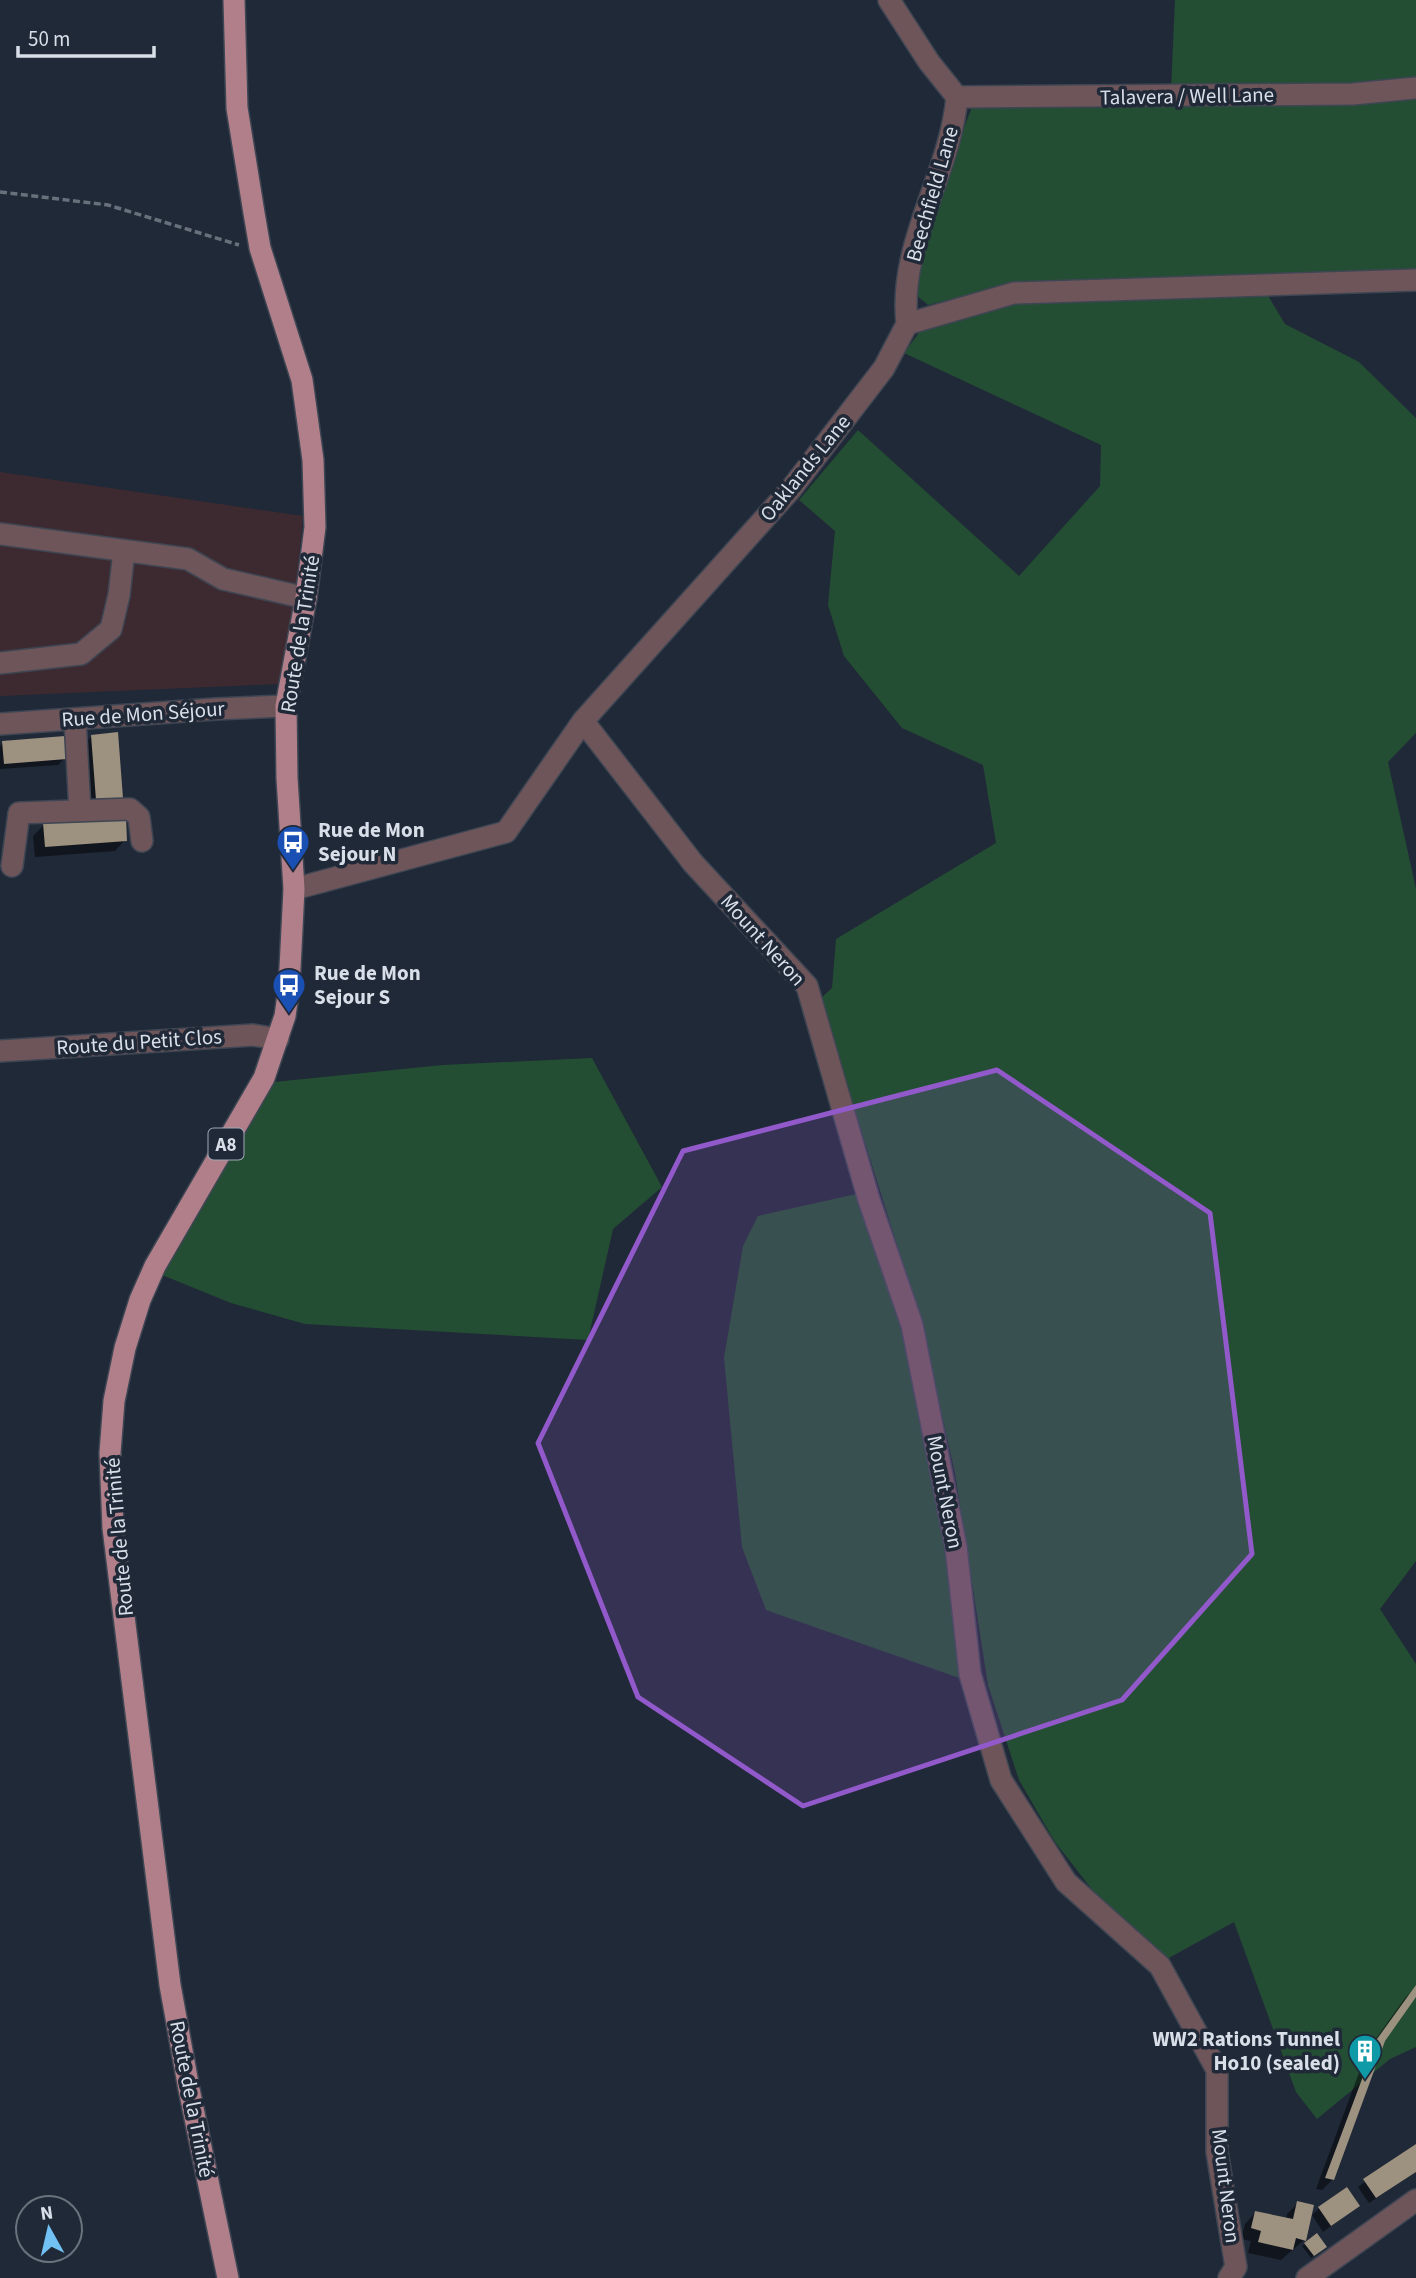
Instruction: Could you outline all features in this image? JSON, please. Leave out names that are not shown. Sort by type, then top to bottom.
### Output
[{"type":"main road","name":"Route de la Trinité","points":[[228,2278],[170,1983],[113,1528],[110,1453],[114,1401],[125,1348],[140,1300],[155,1266],[264,1078],[278,1039],[289,988],[294,889],[287,778],[286,706],[316,527],[313,460],[302,380],[260,248],[237,108],[234,0]]},
{"type":"street","name":"Beechfield Lane","points":[[889,0],[929,62],[957,97],[955,120],[915,241],[904,303],[906,324]]},
{"type":"street","name":"Talavera / Well Lane","points":[[957,97],[1353,94],[1416,88]]},
{"type":"street","points":[[906,324],[1014,293],[1416,279]]},
{"type":"street","name":"Oaklands Lane","points":[[294,889],[506,832],[583,721],[791,489],[884,368],[906,324]]},
{"type":"street","points":[[0,534],[188,559],[223,579],[306,598]]},
{"type":"street","points":[[0,663],[81,654],[111,629],[119,595],[124,551]]},
{"type":"street","name":"Rue de Mon Séjour","points":[[0,724],[286,706]]},
{"type":"street","points":[[75,719],[80,811]]},
{"type":"street","name":"Mount Neron","points":[[583,721],[693,863],[807,986],[869,1200],[912,1325],[956,1547],[970,1674],[1001,1780],[1066,1882],[1160,1966],[1217,2070],[1217,2152],[1236,2267],[1229,2278]]},
{"type":"street","points":[[12,866],[19,813],[131,809],[139,817],[142,841]]},
{"type":"street","name":"Route du Petit Clos","points":[[0,1051],[253,1035],[278,1039]]},
{"type":"street","points":[[1312,2276],[1416,2200]]},
{"type":"path","points":[[0,192],[108,205],[247,248],[260,248]]},
{"type":"highlighted area","points":[[997,1070],[1210,1213],[1252,1554],[1122,1700],[803,1806],[638,1697],[538,1443],[683,1151]]},
{"type":"shaded area","points":[[0,472],[303,516],[295,596],[280,684],[0,696]]},
{"type":"green space","points":[[1175,0],[1416,0],[1416,80],[1357,86],[1171,91]]},
{"type":"green space","points":[[1416,95],[1416,269],[1015,283],[928,305],[914,293],[924,231],[972,107]]},
{"type":"green space","points":[[1267,294],[1285,324],[1359,362],[1416,418],[1416,733],[1388,762],[1416,889],[1416,1561],[1380,1609],[1416,1664],[1416,2047],[1390,2059],[1317,2119],[1296,2092],[1234,1922],[1167,1959],[1101,1901],[1055,1842],[1019,1780],[988,1685],[955,1473],[920,1318],[820,999],[832,988],[836,939],[996,843],[983,765],[902,728],[844,656],[828,605],[835,531],[799,500],[858,430],[1019,576],[1100,486],[1101,445],[904,353],[921,330],[1019,301]]},
{"type":"green space","points":[[592,1058],[662,1187],[613,1229],[588,1340],[305,1324],[231,1303],[162,1275],[176,1246],[274,1082],[443,1065]]},
{"type":"green space","points":[[861,1193],[909,1327],[968,1681],[766,1610],[742,1547],[724,1358],[743,1246],[758,1216]]},
{"type":"building","points":[[118,732],[123,798],[96,800],[91,735]]},
{"type":"building","points":[[65,736],[67,759],[4,764],[2,741]]},
{"type":"building","points":[[126,817],[127,841],[45,847],[43,823]]},
{"type":"building","name":"WW2 Rations Tunnel Ho10 (sealed)","points":[[1416,1985],[1416,1997],[1385,2041],[1334,2180],[1325,2178],[1377,2039]]},
{"type":"building","points":[[1416,2144],[1416,2172],[1376,2198],[1363,2179]]},
{"type":"building","points":[[1347,2187],[1360,2206],[1331,2226],[1318,2207]]},
{"type":"building","points":[[1297,2201],[1314,2205],[1306,2241],[1296,2238],[1293,2250],[1258,2242],[1261,2231],[1251,2228],[1255,2211],[1293,2219]]},
{"type":"building","points":[[1317,2233],[1327,2247],[1314,2256],[1304,2243]]},
{"type":"place","name":"Rue de Mon Sejour N","points":[[293,872]]},
{"type":"place","name":"Rue de Mon Sejour S","points":[[289,1015]]},
{"type":"place","name":"WW2 Rations Tunnel Ho10 (sealed)","points":[[1365,2081]]}]
